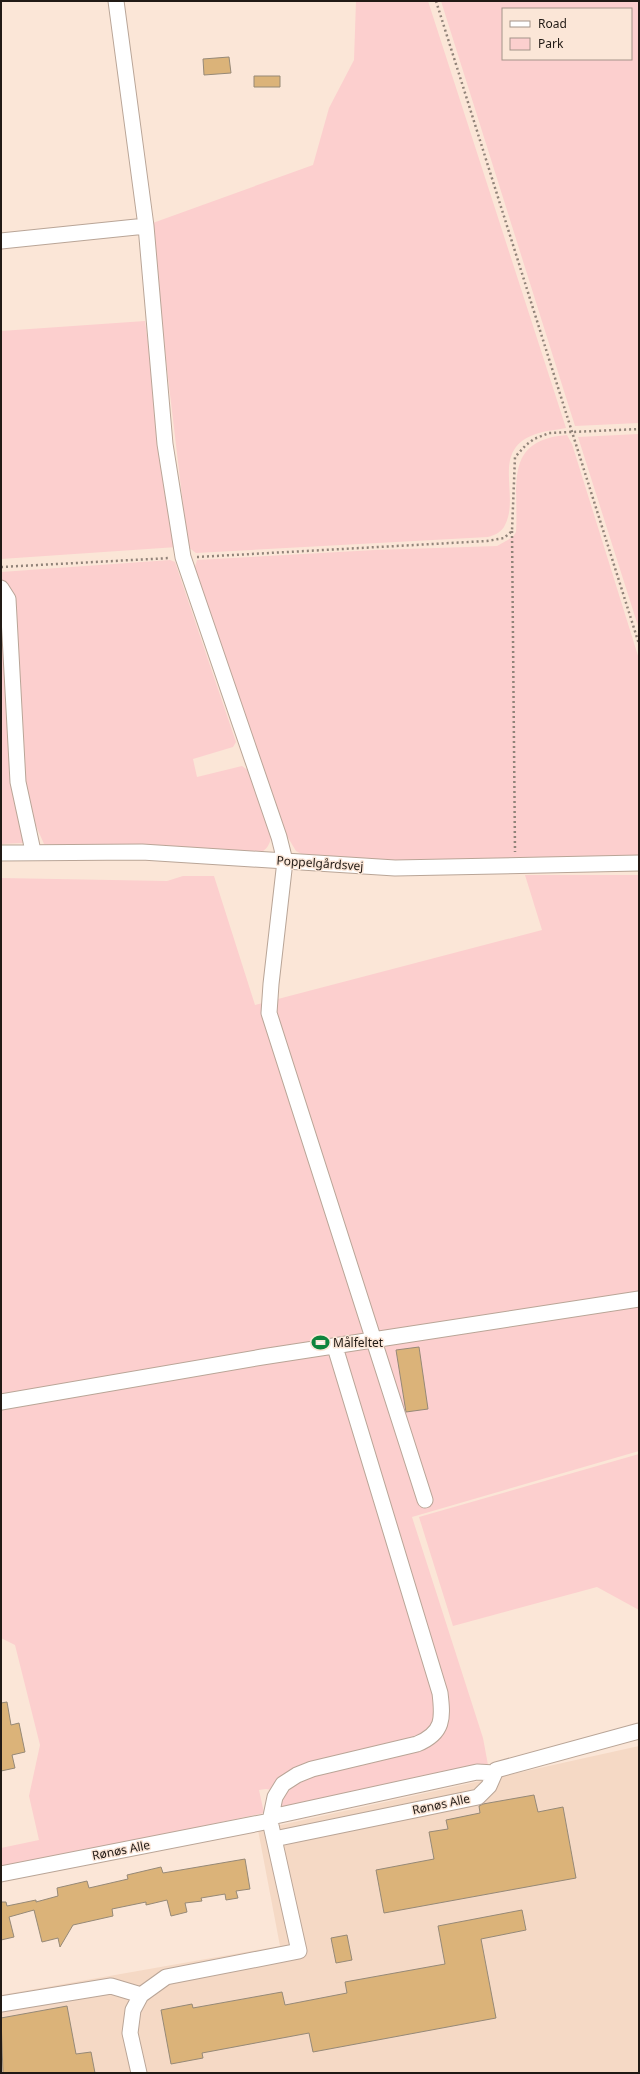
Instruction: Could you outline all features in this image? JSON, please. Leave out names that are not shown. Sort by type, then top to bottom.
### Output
[{"type":"street","points":[[116,1],[146,226],[165,444],[183,557],[279,837],[285,861],[269,1013],[425,1500]]},
{"type":"street","points":[[1,241],[146,226]]},
{"type":"street","points":[[1,588],[8,599],[18,782],[33,851]]},
{"type":"street","name":"Poppelgårdsvej","points":[[1,852],[142,852],[395,868],[639,863]]},
{"type":"street","points":[[1,1402],[254,1359],[639,1299]]},
{"type":"street","points":[[138,2073],[130,2033],[133,2010],[141,1995],[166,1977],[299,1951],[270,1819],[278,1790],[290,1779],[318,1767],[427,1740],[436,1732],[442,1714],[440,1693],[334,1347]]},
{"type":"street","points":[[495,1773],[496,1770],[639,1731]]},
{"type":"street","name":"Rønøs Alle","points":[[1,1874],[270,1819],[477,1772],[495,1773],[489,1786],[478,1797],[274,1839]]},
{"type":"street","points":[[1,2004],[111,1986],[141,1995]]},
{"type":"path","points":[[436,1],[639,644]]},
{"type":"path","points":[[515,865],[512,531],[515,457],[526,444],[534,438],[549,433],[639,429]]},
{"type":"path","points":[[1,567],[487,541],[504,538],[512,531]]},
{"type":"shaded area","points":[[639,1746],[639,2073],[1,2073],[1,1995],[280,1946],[258,1830]]},
{"type":"green space","points":[[356,1],[428,1],[566,428],[539,433],[524,440],[514,449],[510,461],[509,473],[509,513],[502,530],[491,536],[196,553],[188,547],[150,224],[313,165],[329,108],[354,60]]},
{"type":"green space","points":[[441,1],[639,1],[639,423],[575,426]]},
{"type":"green space","points":[[145,321],[177,547],[1,559],[1,331]]},
{"type":"green space","points":[[639,434],[639,629],[578,437]]},
{"type":"green space","points":[[567,435],[572,444],[639,659],[639,856],[361,861],[305,856],[296,851],[287,836],[193,574],[197,560],[375,550],[497,546],[513,537],[516,532],[517,482],[519,468],[524,455],[532,446],[547,439]]},
{"type":"green space","points":[[170,560],[175,562],[236,742],[233,747],[193,759],[197,777],[242,766],[249,771],[271,836],[270,842],[259,854],[44,844],[29,810],[1,572]]},
{"type":"green space","points":[[1,615],[23,843],[1,844]]},
{"type":"green space","name":"Målfeltet","points":[[525,875],[639,875],[639,1451],[412,1517],[483,1738],[488,1765],[281,1808],[284,1795],[294,1786],[286,1792],[266,1789],[259,1790],[264,1813],[1,1869],[1,1848],[39,1840],[29,1796],[40,1745],[15,1645],[1,1638],[1,878],[167,881],[183,876],[214,876],[255,1005],[542,930]]},
{"type":"green space","points":[[639,1454],[639,1610],[597,1587],[453,1626],[419,1517]]},
{"type":"building","points":[[229,57],[231,73],[204,75],[203,59]]},
{"type":"building","points":[[254,76],[280,76],[280,87],[254,87]]},
{"type":"building","points":[[419,1347],[428,1409],[406,1412],[396,1350]]},
{"type":"building","points":[[7,1702],[11,1725],[19,1723],[25,1752],[12,1755],[15,1768],[1,1771],[1,1703]]},
{"type":"building","points":[[534,1795],[538,1812],[563,1807],[576,1878],[384,1913],[376,1870],[434,1859],[429,1832],[448,1829],[446,1820],[480,1813],[479,1806],[483,1804]]},
{"type":"building","points":[[245,1859],[250,1889],[236,1891],[238,1898],[226,1900],[225,1894],[201,1898],[202,1901],[185,1903],[187,1912],[171,1916],[167,1900],[146,1905],[146,1902],[112,1909],[113,1916],[73,1925],[60,1947],[58,1938],[42,1942],[34,1910],[9,1917],[14,1937],[1,1940],[1,1902],[6,1902],[7,1906],[36,1900],[36,1902],[58,1896],[57,1888],[87,1881],[89,1888],[128,1879],[127,1875],[161,1867],[163,1873]]},
{"type":"building","points":[[522,1910],[526,1930],[481,1939],[496,2018],[313,2052],[309,2033],[202,2053],[203,2058],[171,2064],[161,2010],[192,2004],[193,2008],[282,1992],[285,2005],[347,1993],[345,1982],[445,1964],[438,1926]]},
{"type":"building","points":[[347,1935],[352,1960],[336,1963],[331,1938]]},
{"type":"building","points":[[67,2006],[76,2054],[91,2052],[95,2073],[3,2073],[1,2018]]},
{"type":"place","name":"Målfeltet","points":[[320,1342]]}]
